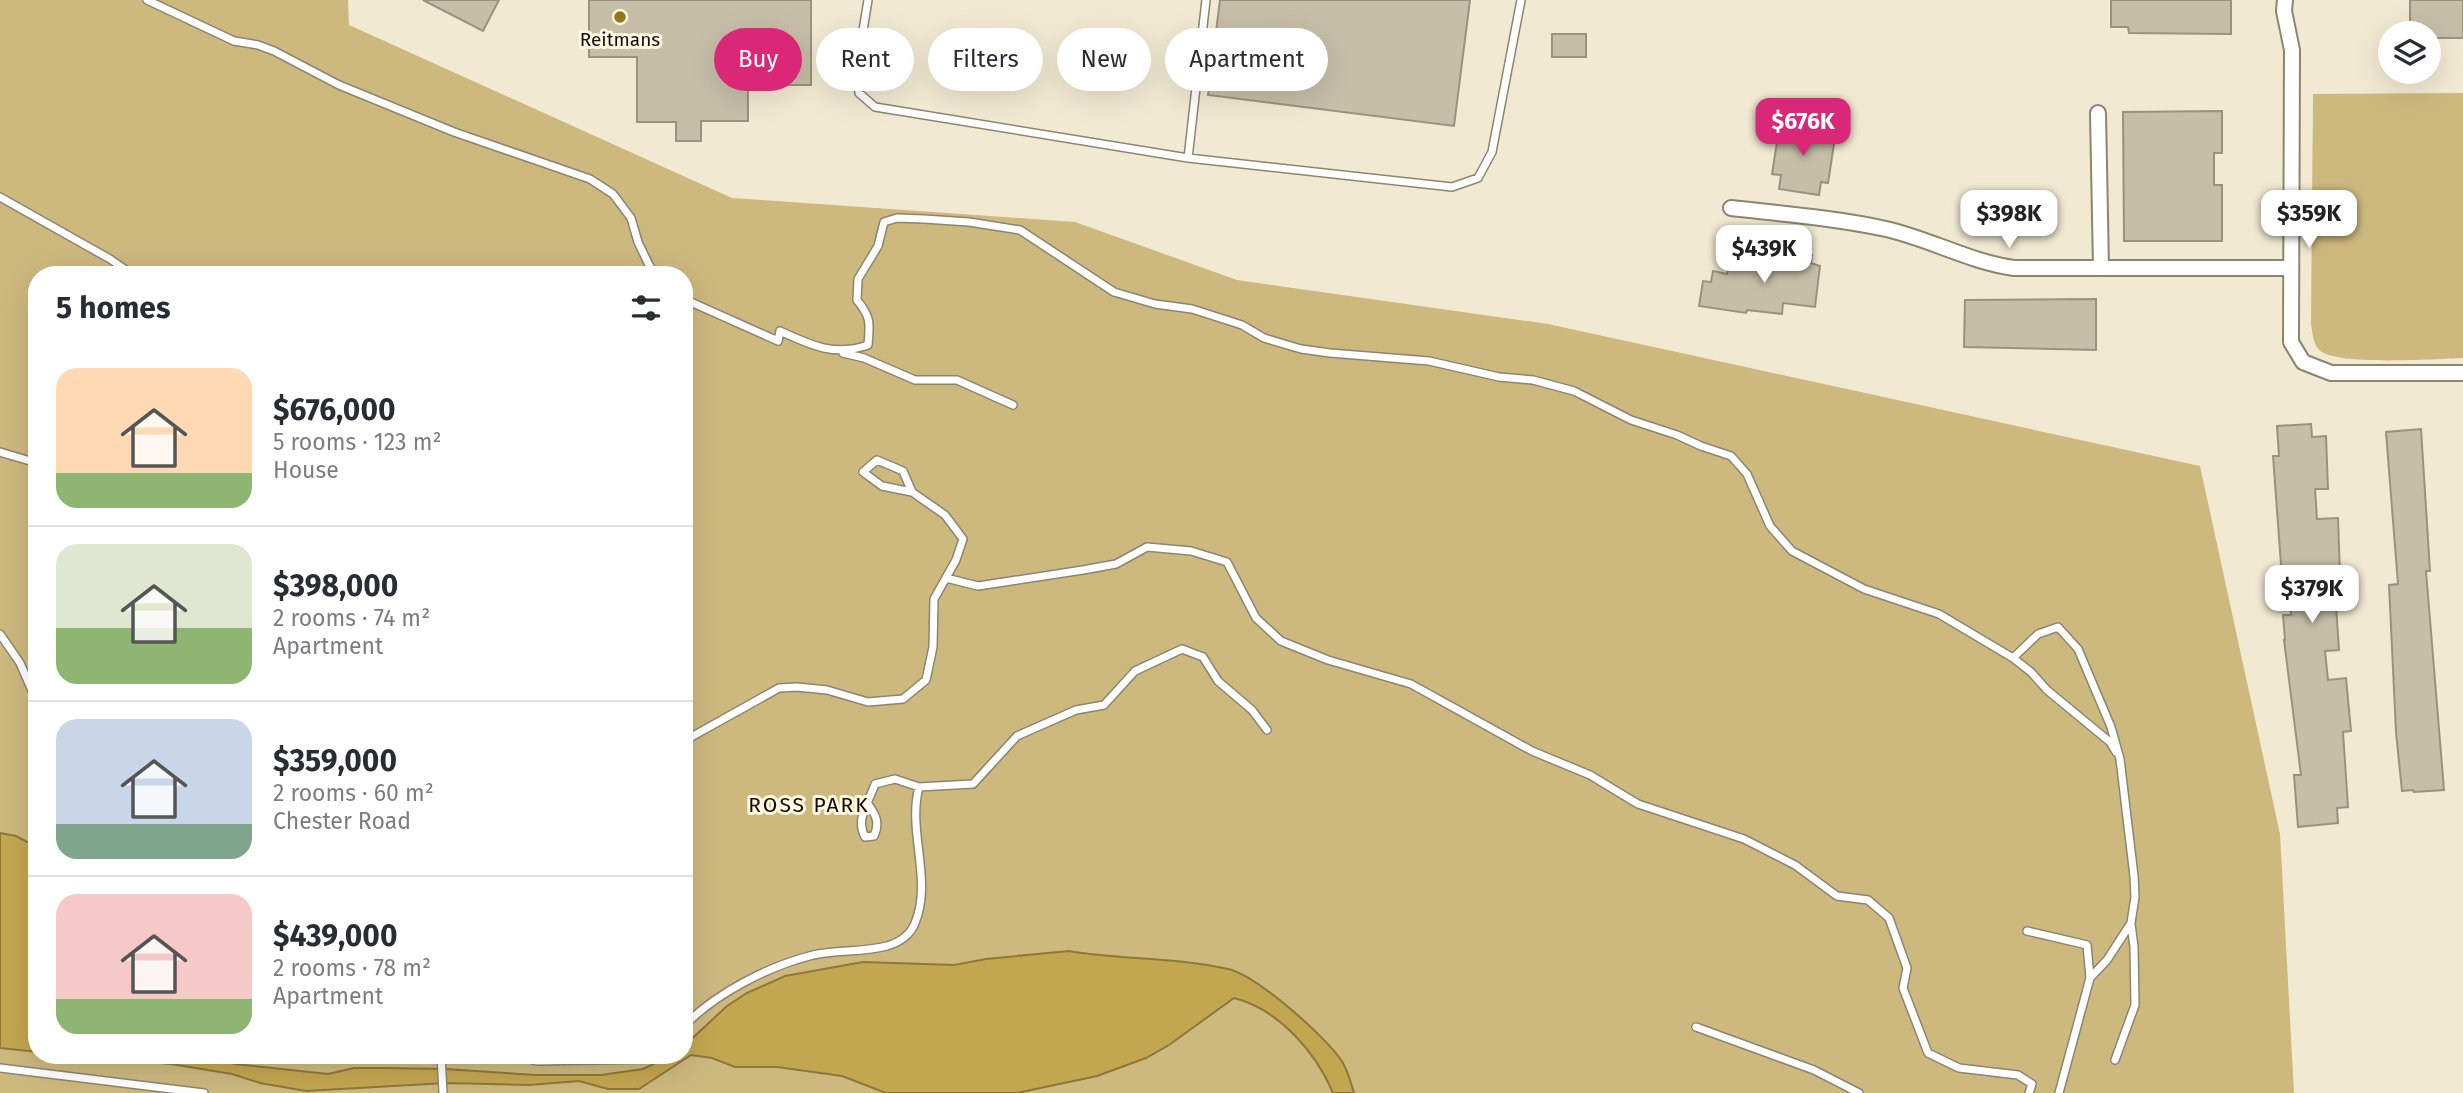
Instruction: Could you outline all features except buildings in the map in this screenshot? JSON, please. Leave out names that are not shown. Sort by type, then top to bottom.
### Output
[{"type":"street","points":[[2284,0],[2292,50],[2291,342],[2303,362],[2331,373],[2463,373]]},
{"type":"street","points":[[2098,113],[2101,268]]},
{"type":"street","points":[[1731,208],[1885,229],[1926,240],[1993,265],[2014,268],[2291,268]]},
{"type":"lane","points":[[147,0],[234,41],[274,51],[339,85],[454,132],[590,179],[613,194],[631,219],[651,266]]},
{"type":"lane","points":[[868,0],[856,73],[859,93],[875,107],[1188,158],[1452,187],[1478,177],[1492,152],[1521,0]]},
{"type":"lane","points":[[1188,158],[1206,0]]},
{"type":"lane","points":[[0,197],[121,266]]},
{"type":"lane","points":[[836,352],[855,350],[868,345],[868,314],[857,300],[858,279],[878,246],[884,222],[897,218],[924,219],[969,222],[1020,230],[1114,292],[1155,304],[1192,309],[1242,325],[1264,338],[1301,349],[1429,361],[1574,391],[1631,420],[1731,456],[1747,474],[1770,527],[1792,551],[1864,589],[1939,614],[2002,649],[2110,742],[2120,759]]},
{"type":"lane","points":[[693,303],[778,341],[780,331],[836,352],[864,358],[915,380],[957,380],[1013,405]]},
{"type":"lane","points":[[0,452],[28,460]]},
{"type":"lane","points":[[693,736],[779,688],[827,690],[868,702],[903,699],[926,680],[933,647],[934,599],[956,560],[963,539],[945,516],[912,492],[882,486],[863,472],[877,460],[903,471],[912,492]]},
{"type":"lane","points":[[946,578],[978,586],[1083,570],[1116,564],[1147,547],[1191,551],[1227,562],[1256,618],[1281,641],[1328,660],[1411,684],[1532,751],[1590,775],[1638,804],[1744,839],[1795,865],[1837,896],[1868,900],[1889,918],[1908,968],[1903,988],[1928,1053],[1959,1069],[2018,1075],[2032,1084],[2029,1093]]},
{"type":"lane","points":[[2013,658],[2038,634],[2058,627],[2078,649],[2090,673],[2120,759],[2134,876],[2135,897],[2131,923],[2135,1006],[2115,1060]]},
{"type":"lane","points":[[0,634],[20,663],[28,681]]},
{"type":"lane","points":[[868,804],[875,784],[895,779],[919,787],[973,784],[1017,736],[1076,710],[1104,705],[1135,671],[1182,649],[1203,657],[1218,681],[1252,710],[1267,730]]},
{"type":"lane","points":[[693,1018],[720,995],[775,969],[812,956],[887,946],[906,938],[915,923],[922,891],[915,803],[919,787]]},
{"type":"lane","points":[[2090,978],[2107,960],[2131,923]]},
{"type":"lane","points":[[2027,932],[2087,945],[2090,978],[2059,1093]]},
{"type":"lane","points":[[1696,1027],[1727,1040],[1783,1057],[1859,1093]]},
{"type":"lane","points":[[441,1064],[443,1092]]},
{"type":"lane","points":[[0,1068],[204,1093]]},
{"type":"shaded area","points":[[0,0],[348,0],[349,25],[732,198],[1075,222],[1237,280],[1548,324],[2200,466],[2280,834],[2294,1093],[0,1093]]},
{"type":"shaded area","points":[[2463,93],[2463,358],[2370,360],[2335,357],[2320,351],[2313,337],[2311,324],[2313,94]]},
{"type":"shaded area","points":[[0,833],[16,836],[28,842],[28,1051],[0,1048]]},
{"type":"shaded area","points":[[1069,951],[1189,962],[1228,969],[1273,995],[1323,1039],[1343,1063],[1354,1093],[1333,1093],[1317,1062],[1294,1034],[1266,1012],[1234,998],[1169,1045],[1146,1058],[1097,1076],[1017,1093],[886,1093],[842,1076],[777,1067],[735,1067],[712,1058],[693,1055],[693,1038],[727,1006],[747,993],[785,976],[863,962],[954,965]]},
{"type":"shaded area","points":[[171,1064],[235,1064],[328,1074],[354,1068],[445,1069],[536,1075],[601,1075],[643,1069],[653,1064],[677,1064],[639,1089],[608,1089],[579,1081],[529,1085],[446,1083],[306,1091],[260,1083],[232,1074]]},
{"type":"place","name":"Reitmans","points":[[620,17]]},
{"type":"district","name":"ROSS PARK","points":[[809,805]]}]
